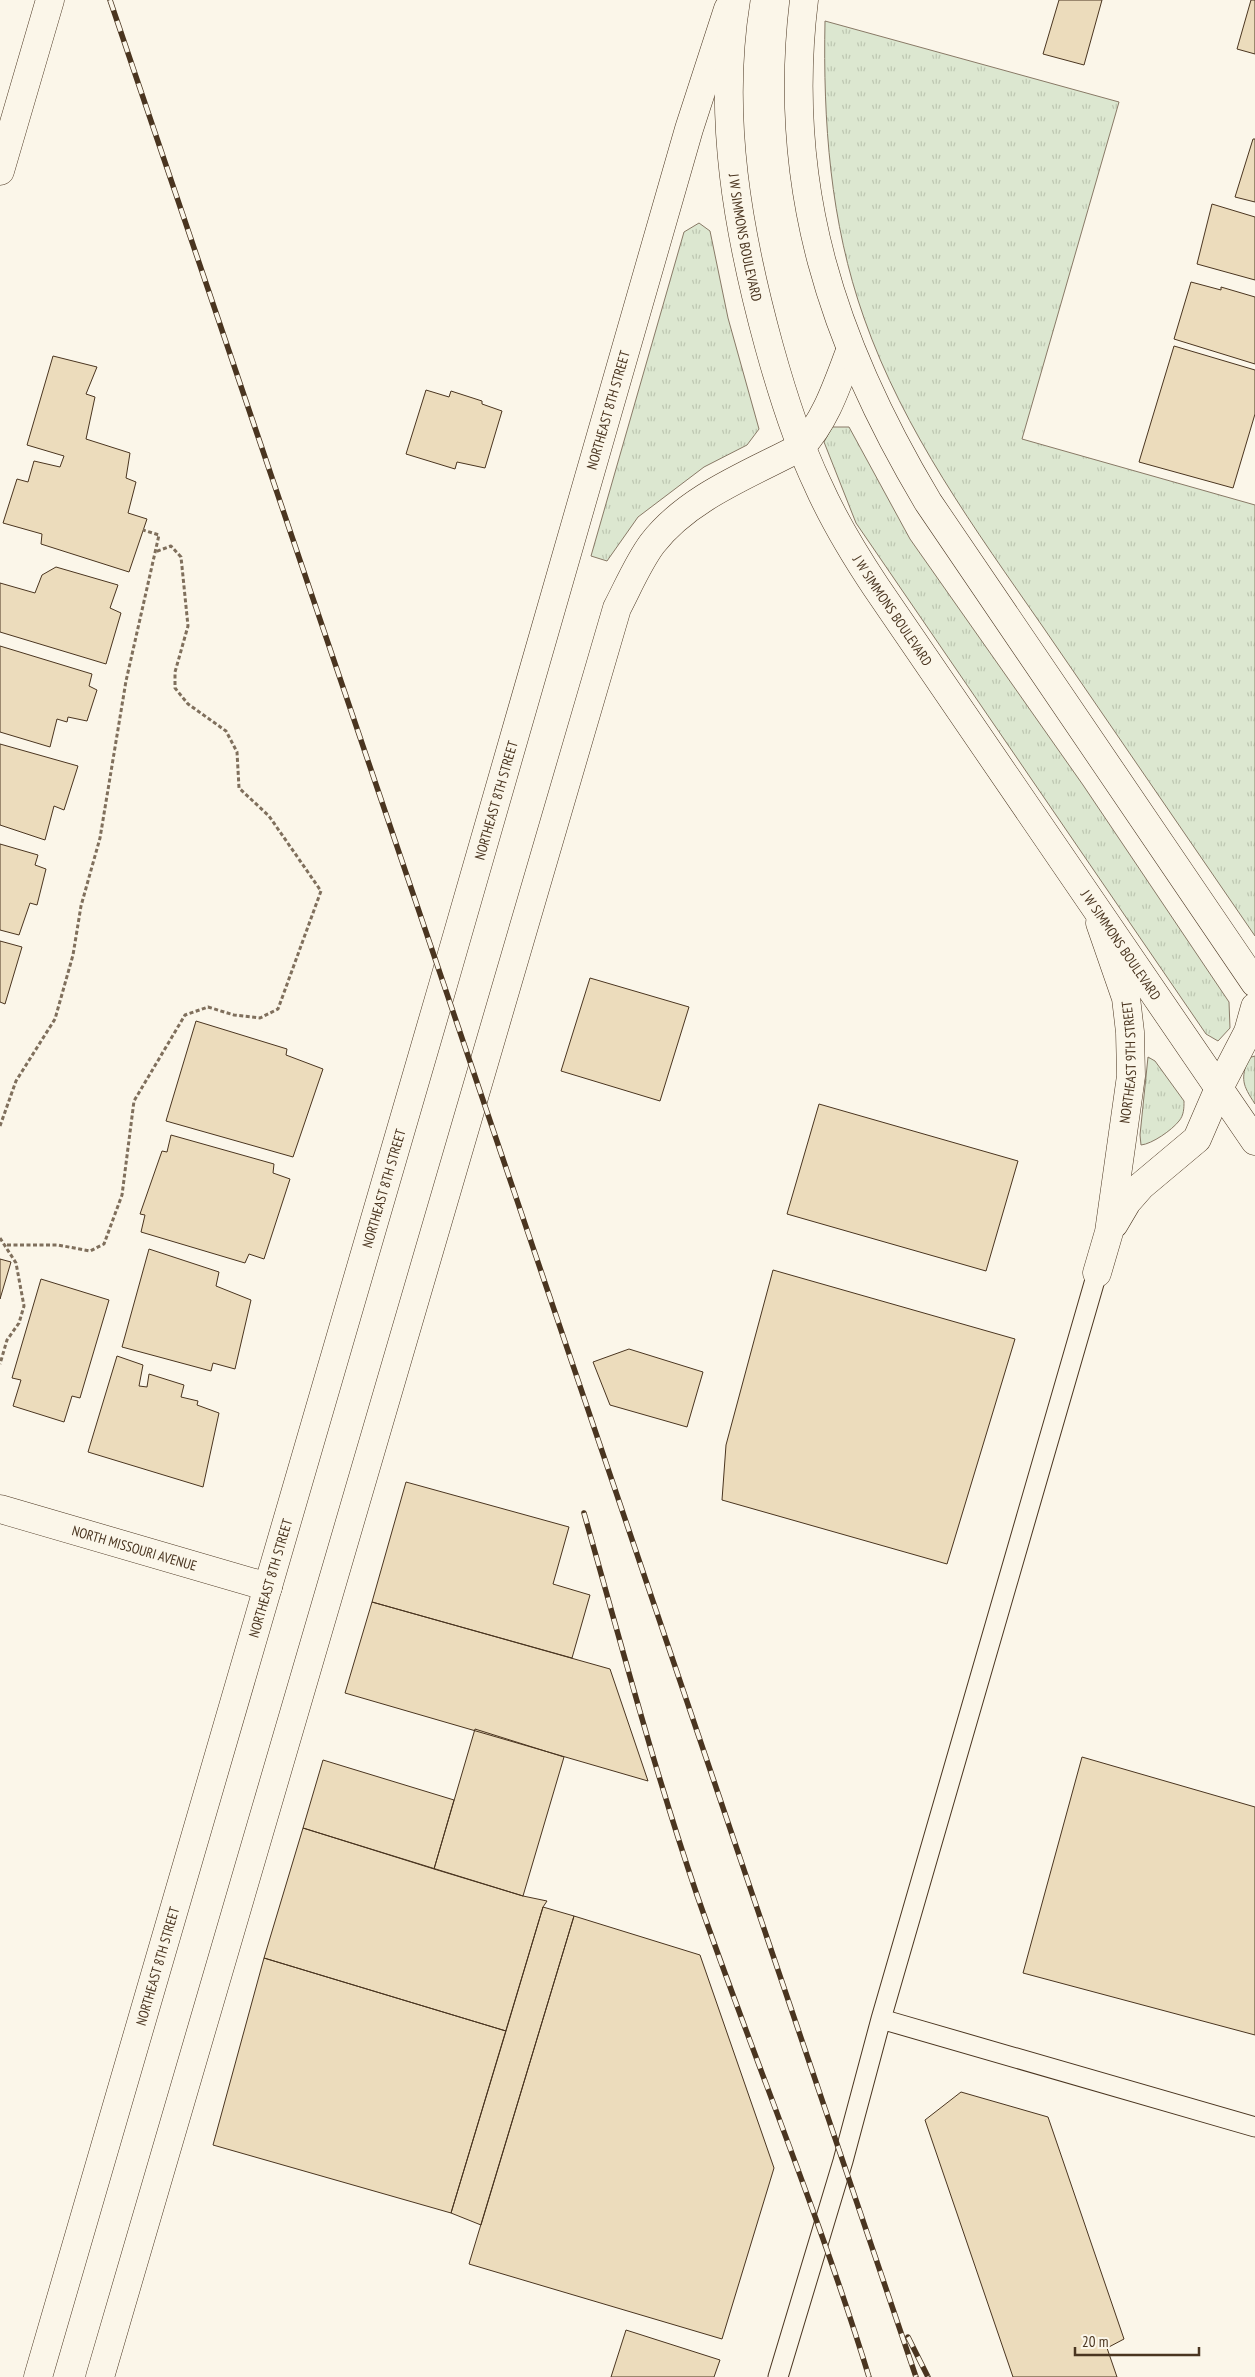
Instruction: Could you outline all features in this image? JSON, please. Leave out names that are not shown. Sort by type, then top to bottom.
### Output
[{"type":"street","points":[[0,171],[11,92],[50,0]]},
{"type":"street","name":"NORTHEAST 8TH STREET","points":[[38,2377],[689,129],[731,0]]},
{"type":"street","name":"J W SIMMONS BOULEVARD","points":[[736,0],[729,72],[728,127],[732,172],[742,237],[758,304],[801,447],[818,485],[846,540],[1255,1141]]},
{"type":"street","points":[[804,0],[799,59],[798,121],[803,166],[822,267],[850,352],[901,456],[928,502],[1255,983]]},
{"type":"street","points":[[100,2377],[617,608],[651,545],[674,522],[710,495],[801,447],[821,422],[850,352]]},
{"type":"street","name":"NORTHEAST 9TH STREET","points":[[1090,898],[1116,965],[1126,998],[1130,1032],[1131,1076],[1127,1118],[1109,1232],[1097,1273]]},
{"type":"street","name":"NORTHEAST 9TH STREET","points":[[1109,1232],[1127,1202],[1141,1186],[1197,1139],[1218,1088],[1248,1032],[1255,1007]]},
{"type":"street","name":"NORTH MISSOURI AVENUE","points":[[0,1509],[268,1587]]},
{"type":"lane","points":[[778,2377],[843,2161],[881,2019],[1097,1273]]},
{"type":"lane","points":[[881,2019],[1255,2126]]},
{"type":"path","points":[[0,1126],[16,1081],[55,1019],[73,955],[81,906],[100,838],[126,681],[159,535],[144,530]]},
{"type":"path","points":[[6,1245],[58,1245],[90,1250],[104,1244],[122,1194],[127,1143],[134,1101],[185,1015],[208,1007],[234,1015],[260,1018],[278,1009],[321,891],[269,816],[239,788],[237,752],[226,731],[188,704],[175,688],[175,672],[188,626],[181,557],[171,546],[155,552]]},
{"type":"path","points":[[0,1238],[16,1263],[24,1306],[19,1323],[7,1340],[0,1364]]},
{"type":"green space","points":[[825,21],[1119,102],[1022,439],[1255,505],[1255,936],[967,516],[920,440],[899,401],[880,360],[864,318],[852,282],[843,245],[836,208],[827,134]]},
{"type":"green space","points":[[699,223],[710,231],[728,318],[759,429],[747,445],[704,467],[638,517],[607,561],[591,556],[684,232]]},
{"type":"green space","points":[[832,427],[849,427],[910,539],[1083,785],[1229,1002],[1230,1028],[1218,1041],[1206,1034],[856,523],[824,442]]},
{"type":"green space","points":[[1255,1056],[1255,1104],[1245,1086],[1244,1072],[1248,1058]]},
{"type":"green space","points":[[1148,1057],[1155,1061],[1184,1101],[1184,1109],[1181,1119],[1176,1125],[1162,1136],[1141,1145],[1140,1135]]},
{"type":"building","points":[[1059,0],[1102,0],[1084,65],[1043,54]]},
{"type":"building","points":[[1251,0],[1255,0],[1255,54],[1237,49]]},
{"type":"building","points":[[1253,139],[1255,139],[1255,202],[1235,197]]},
{"type":"building","points":[[1212,204],[1255,217],[1255,280],[1197,264]]},
{"type":"building","points":[[1191,282],[1221,290],[1221,287],[1255,297],[1255,364],[1174,339]]},
{"type":"building","points":[[1174,346],[1255,370],[1255,414],[1233,488],[1139,462]]},
{"type":"building","points":[[53,356],[97,367],[86,394],[95,397],[86,439],[130,453],[126,478],[136,482],[128,513],[147,519],[129,572],[41,544],[42,534],[3,523],[17,479],[28,482],[34,461],[60,467],[64,456],[27,445]]},
{"type":"building","points":[[426,390],[449,397],[451,391],[482,401],[482,404],[502,411],[485,468],[457,462],[455,469],[406,454]]},
{"type":"building","points":[[56,567],[118,585],[110,608],[121,613],[106,664],[0,632],[0,583],[35,593],[42,575]]},
{"type":"building","points":[[0,646],[92,674],[89,686],[97,690],[87,721],[68,717],[67,722],[57,719],[50,747],[0,732]]},
{"type":"building","points":[[0,744],[78,766],[64,810],[54,806],[45,840],[0,825]]},
{"type":"building","points":[[0,844],[38,855],[35,865],[46,869],[37,905],[30,903],[19,935],[0,930]]},
{"type":"building","points":[[0,941],[22,947],[5,1004],[0,1002]]},
{"type":"building","points":[[590,978],[689,1007],[660,1101],[561,1071]]},
{"type":"building","points":[[196,1021],[287,1049],[286,1055],[323,1069],[293,1157],[166,1121]]},
{"type":"building","points":[[819,1104],[1018,1161],[986,1271],[787,1214]]},
{"type":"building","points":[[171,1135],[274,1164],[273,1173],[290,1179],[264,1259],[249,1254],[245,1263],[141,1232],[145,1215],[140,1214],[162,1151],[167,1152]]},
{"type":"building","points":[[149,1249],[219,1272],[216,1286],[251,1300],[235,1369],[213,1363],[211,1371],[122,1347]]},
{"type":"building","points":[[0,1259],[11,1262],[0,1299]]},
{"type":"building","points":[[773,1270],[1015,1339],[947,1564],[722,1500],[726,1445]]},
{"type":"building","points":[[41,1279],[109,1300],[80,1398],[72,1396],[64,1422],[13,1406],[21,1380],[12,1378]]},
{"type":"building","points":[[629,1349],[703,1372],[687,1427],[610,1405],[593,1362]]},
{"type":"building","points":[[117,1356],[143,1365],[139,1386],[147,1387],[149,1374],[184,1385],[181,1397],[198,1401],[197,1405],[219,1413],[203,1487],[88,1452]]},
{"type":"building","points":[[406,1482],[569,1527],[553,1584],[590,1595],[572,1658],[372,1602]]},
{"type":"building","points":[[372,1602],[610,1669],[648,1781],[345,1693]]},
{"type":"building","points":[[475,1729],[564,1757],[523,1896],[434,1869]]},
{"type":"building","points":[[1082,1757],[1255,1807],[1255,2035],[1023,1973]]},
{"type":"building","points":[[323,1760],[454,1800],[434,1869],[303,1828]]},
{"type":"building","points":[[303,1828],[523,1896],[547,1901],[543,1907],[506,2031],[264,1958]]},
{"type":"building","points":[[543,1907],[574,1916],[481,2225],[451,2213]]},
{"type":"building","points":[[574,1916],[700,1955],[774,2168],[722,2339],[469,2264]]},
{"type":"building","points":[[264,1958],[506,2031],[451,2213],[213,2145]]},
{"type":"building","points":[[961,2092],[1048,2117],[1124,2339],[1107,2348],[1117,2377],[1013,2377],[925,2120]]},
{"type":"building","points":[[626,2330],[720,2360],[714,2377],[611,2377]]},
{"type":"railway","points":[[110,0],[916,2377]]},
{"type":"railway","points":[[584,1513],[681,1848],[718,1955],[829,2256],[869,2377]]},
{"type":"railway","points":[[908,2337],[928,2377]]}]
